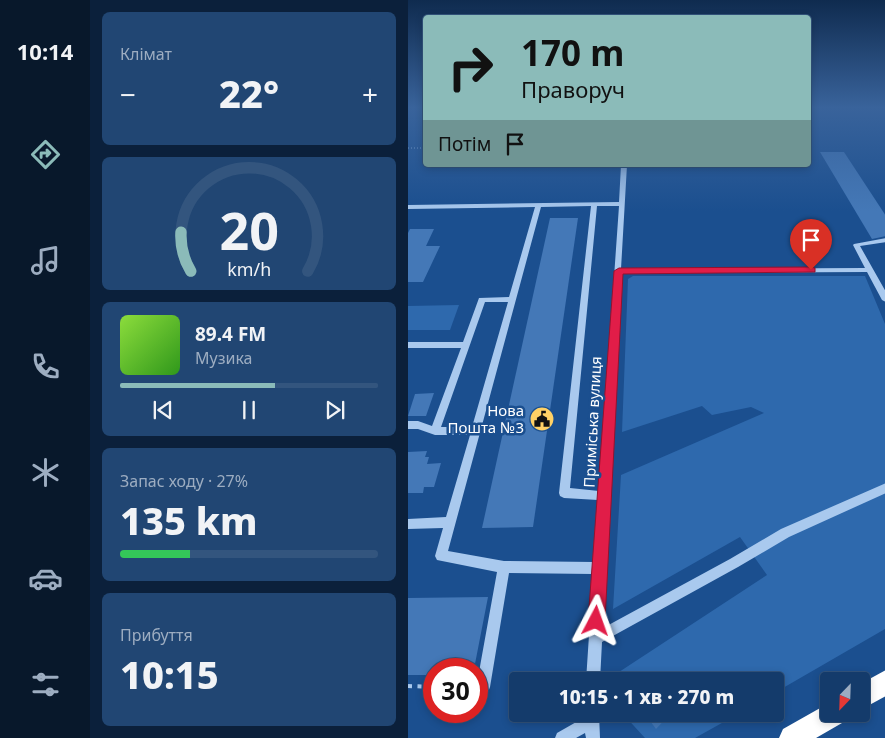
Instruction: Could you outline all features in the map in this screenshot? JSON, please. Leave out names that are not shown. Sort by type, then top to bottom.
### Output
[{"type":"highway","points":[[870,691],[886,682]]},
{"type":"highway","points":[[792,738],[820,722]]},
{"type":"street","name":"Приміська вулиця","points":[[593,672],[624,167]]},
{"type":"street","points":[[594,205],[564,494],[605,496]]},
{"type":"street","points":[[538,206],[441,556],[504,567],[600,568]]},
{"type":"street","points":[[619,271],[869,270]]},
{"type":"street","points":[[435,431],[482,300],[513,300]]},
{"type":"street","points":[[408,345],[466,345]]},
{"type":"street","points":[[408,425],[418,425],[435,431],[476,431]]},
{"type":"street","points":[[595,639],[734,564],[784,533],[886,488]]},
{"type":"street","points":[[408,524],[449,522]]},
{"type":"street","points":[[488,658],[504,567]]},
{"type":"street","points":[[562,738],[585,722]]},
{"type":"street","points":[[592,722],[593,738]]},
{"type":"lane","points":[[408,206],[622,204]]},
{"type":"lane","points":[[886,240],[856,245],[886,300]]},
{"type":"path","points":[[408,148],[423,148]]},
{"type":"path","points":[[408,686],[423,687]]},
{"type":"shaded area","points":[[633,276],[865,276],[885,324],[885,629],[784,687],[784,672],[619,672],[767,575],[740,537],[613,609],[621,475],[764,413],[751,407],[712,415],[702,406],[622,432],[628,279]]},
{"type":"shaded area","points":[[459,305],[450,330],[408,330],[408,306]]},
{"type":"shaded area","points":[[630,722],[724,722],[695,738],[645,738]]},
{"type":"building","points":[[820,152],[844,152],[886,216],[886,236],[872,239]]},
{"type":"building","points":[[550,218],[578,218],[533,527],[482,528]]},
{"type":"building","points":[[410,229],[434,229],[426,246],[440,246],[423,282],[408,282],[408,233]]},
{"type":"building","points":[[434,393],[426,416],[408,416],[415,394]]},
{"type":"building","points":[[427,451],[425,457],[429,457],[427,464],[441,463],[434,487],[424,487],[423,493],[408,493],[408,452]]},
{"type":"building","points":[[488,597],[476,658],[423,658],[423,675],[408,675],[408,598]]},
{"type":"building","points":[[651,722],[663,722],[656,729]]},
{"type":"place","name":"Нова Пошта №3","points":[[542,419]]},
{"type":"route","points":[[596,621],[619,271],[811,270]]}]
